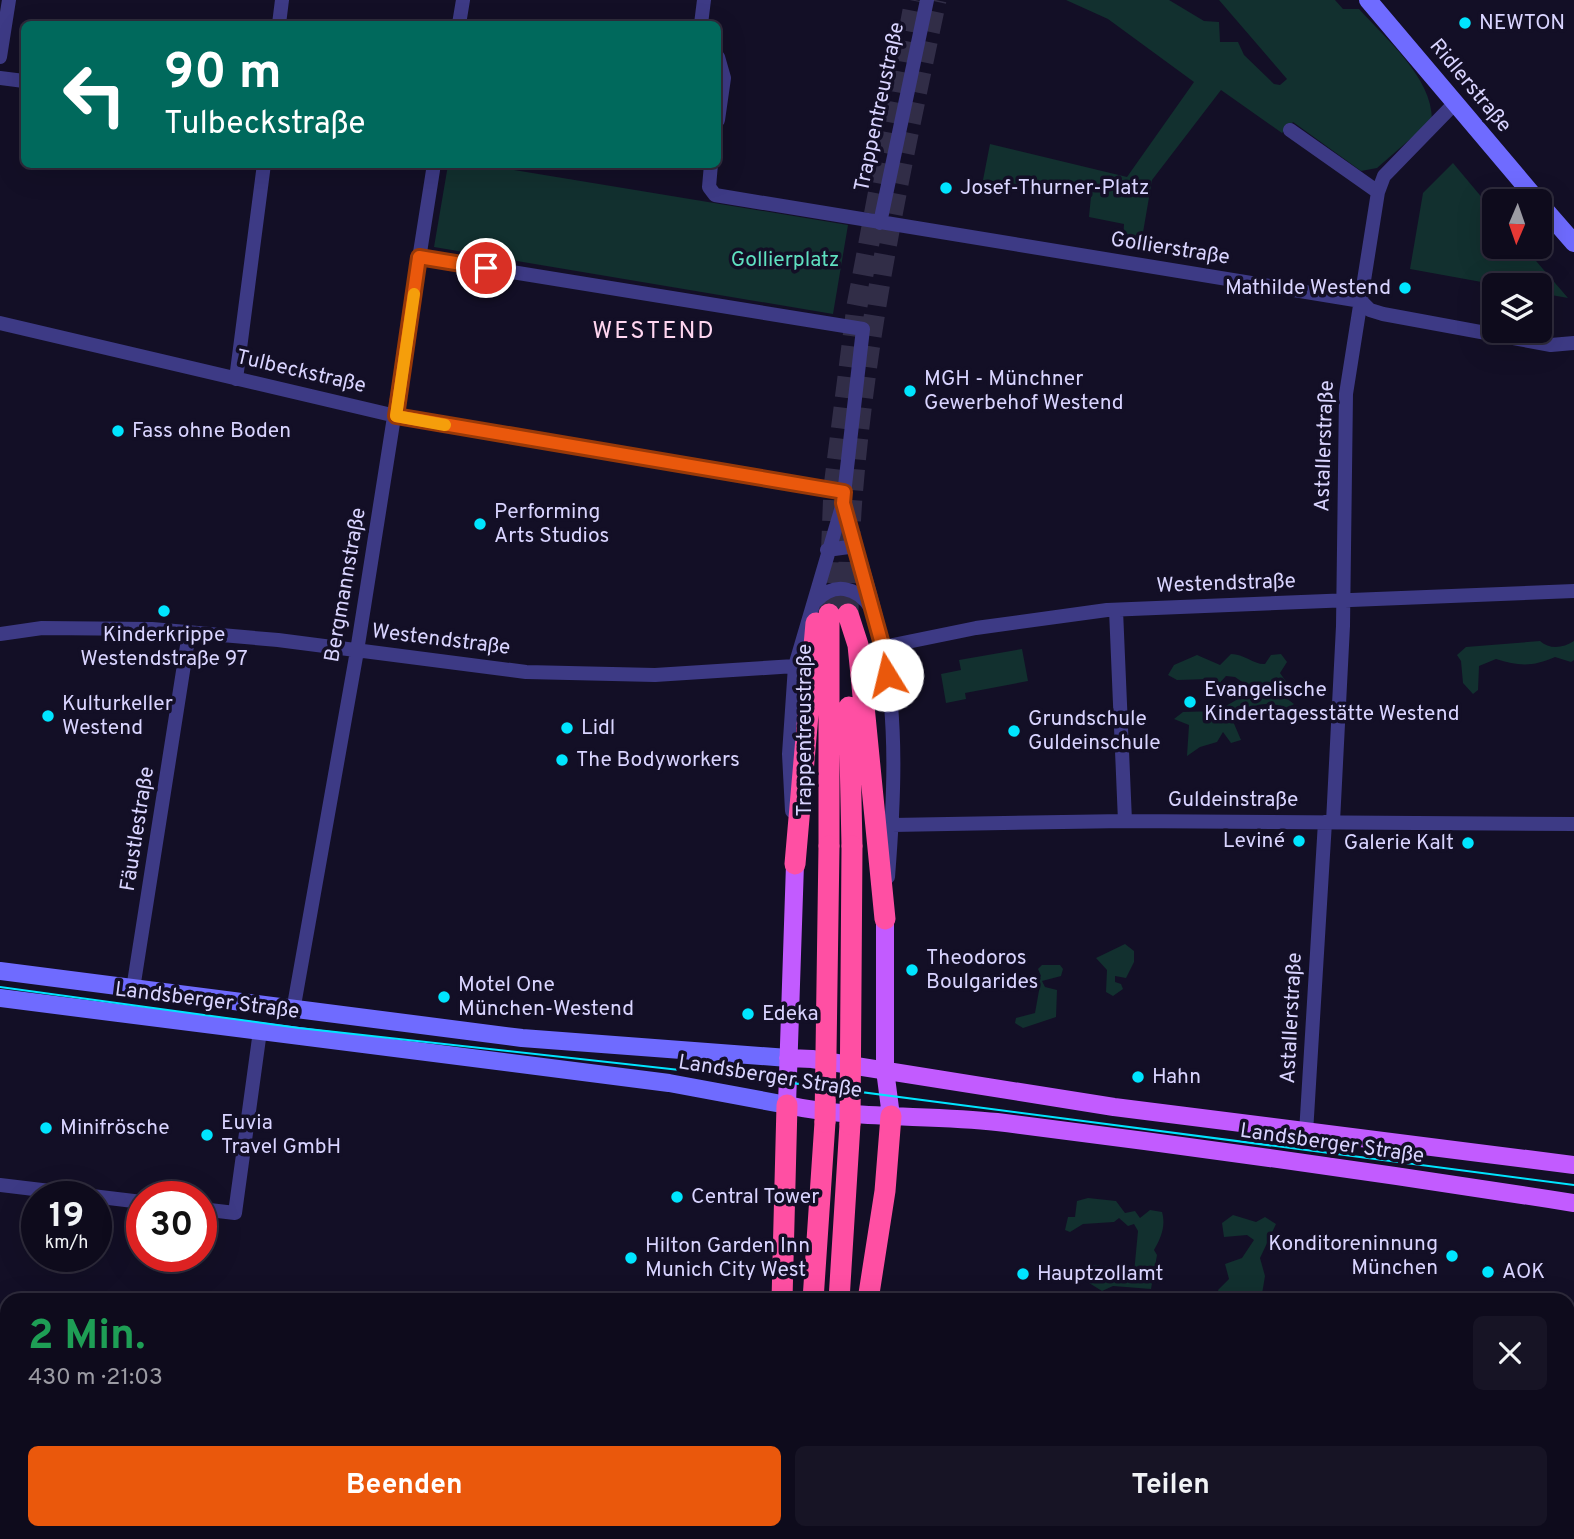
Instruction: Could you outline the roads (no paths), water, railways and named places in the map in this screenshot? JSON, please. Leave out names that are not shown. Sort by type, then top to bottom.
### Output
[{"type":"highway","name":"Trappentreustraße","points":[[827,613],[852,846],[851,1096],[839,1293]]},
{"type":"highway","name":"Trappentreustraße","points":[[813,1293],[828,1043],[827,613]]},
{"type":"highway","points":[[795,864],[827,613]]},
{"type":"highway","points":[[827,613],[858,645],[885,919]]},
{"type":"highway","points":[[782,1293],[787,1105]]},
{"type":"highway","points":[[869,1293],[891,1116]]},
{"type":"main road","name":"Ridlerstraße","points":[[1368,0],[1527,189]]},
{"type":"main road","name":"Ridlerstraße","points":[[1552,218],[1574,243]]},
{"type":"main road","points":[[787,1105],[795,864]]},
{"type":"main road","points":[[885,919],[885,1070],[891,1116]]},
{"type":"main road","name":"Landsberger Straße","points":[[0,971],[293,1011],[522,1038],[788,1058],[1306,1133],[1574,1165]]},
{"type":"main road","name":"Landsberger Straße","points":[[0,998],[669,1083],[861,1116],[972,1119],[1169,1143],[1574,1203]]},
{"type":"street","points":[[0,57],[9,0]]},
{"type":"street","points":[[279,21],[282,0]]},
{"type":"street","points":[[460,21],[463,0]]},
{"type":"street","points":[[701,21],[704,0]]},
{"type":"street","name":"Trappentreustraße","points":[[880,223],[927,0]]},
{"type":"street","points":[[721,68],[724,78],[721,99]]},
{"type":"street","points":[[0,78],[21,81]]},
{"type":"street","name":"Astallerstraße","points":[[1306,1133],[1343,600],[1346,394],[1378,192],[1384,176],[1455,103]]},
{"type":"street","points":[[1290,130],[1378,192]]},
{"type":"street","points":[[236,379],[263,168]]},
{"type":"street","name":"Bergmannstraße","points":[[293,1011],[357,651],[433,168]]},
{"type":"street","points":[[711,168],[709,187],[715,195],[880,223]]},
{"type":"street","name":"Gollierstraße","points":[[880,223],[1361,301],[1370,310],[1383,314],[1551,345],[1574,343]]},
{"type":"street","name":"Trappentreustraße","points":[[419,257],[863,329],[843,498],[827,550],[827,613],[795,666],[789,754],[795,864]]},
{"type":"street","name":"Tulbeckstraße","points":[[0,323],[396,416],[843,498]]},
{"type":"street","name":"Trappentreustraße","points":[[843,498],[883,648],[894,763],[885,919]]},
{"type":"street","points":[[827,550],[856,547]]},
{"type":"street","points":[[827,613],[831,588],[842,588],[859,595],[874,612]]},
{"type":"street","name":"Westendstraße","points":[[883,648],[976,628],[1116,610],[1574,591]]},
{"type":"street","points":[[1116,610],[1125,821]]},
{"type":"street","name":"Westendstraße","points":[[0,634],[71,627],[189,633],[526,672],[655,675],[795,666]]},
{"type":"street","name":"Fäustlestraße","points":[[133,989],[189,633]]},
{"type":"street","name":"Guldeinstraße","points":[[892,825],[1125,821],[1574,824]]},
{"type":"street","points":[[217,1211],[235,1213],[260,1031]]},
{"type":"street","points":[[0,1185],[126,1200]]},
{"type":"tunnel","points":[[829,614],[834,487],[857,306],[915,0]]},
{"type":"tunnel","points":[[848,614],[852,502],[867,364],[887,242],[936,0]]},
{"type":"tram line","points":[[0,987],[299,1028],[761,1079],[1574,1185]]},
{"type":"place","name":"NEWTON","points":[[1465,23]]},
{"type":"place","name":"Josef-Thurner-Platz","points":[[946,188]]},
{"type":"place","name":"Mathilde Westend","points":[[1405,288]]},
{"type":"place","name":"MGH - Münchner Gewerbehof Westend","points":[[910,391]]},
{"type":"place","name":"Fass ohne Boden","points":[[118,431]]},
{"type":"place","name":"Performing Arts Studios","points":[[480,524]]},
{"type":"place","name":"Kinderkrippe Westendstraße 97","points":[[164,611]]},
{"type":"place","name":"Evangelische Kindertagesstätte Westend","points":[[1190,702]]},
{"type":"place","name":"Kulturkeller Westend","points":[[48,716]]},
{"type":"place","name":"Lidl","points":[[567,728]]},
{"type":"place","name":"Grundschule Guldeinschule","points":[[1014,731]]},
{"type":"place","name":"The Bodyworkers","points":[[562,760]]},
{"type":"place","name":"Leviné","points":[[1299,841]]},
{"type":"place","name":"Galerie Kalt","points":[[1468,843]]},
{"type":"place","name":"Theodoros Boulgarides","points":[[912,970]]},
{"type":"place","name":"Motel One München-Westend","points":[[444,997]]},
{"type":"place","name":"Edeka","points":[[748,1014]]},
{"type":"place","name":"Hahn","points":[[1138,1077]]},
{"type":"place","name":"Minifrösche","points":[[46,1128]]},
{"type":"place","name":"Euvia Travel GmbH","points":[[207,1135]]},
{"type":"place","name":"Central Tower","points":[[677,1197]]},
{"type":"place","name":"Konditoreninnung München","points":[[1452,1256]]},
{"type":"place","name":"Hilton Garden Inn Munich City West","points":[[631,1258]]},
{"type":"place","name":"AOK","points":[[1488,1272]]},
{"type":"place","name":"Hauptzollamt","points":[[1023,1274]]},
{"type":"district","name":"WESTEND","points":[[654,332]]},
{"type":"park label","name":"Gollierplatz","points":[[785,260]]}]
